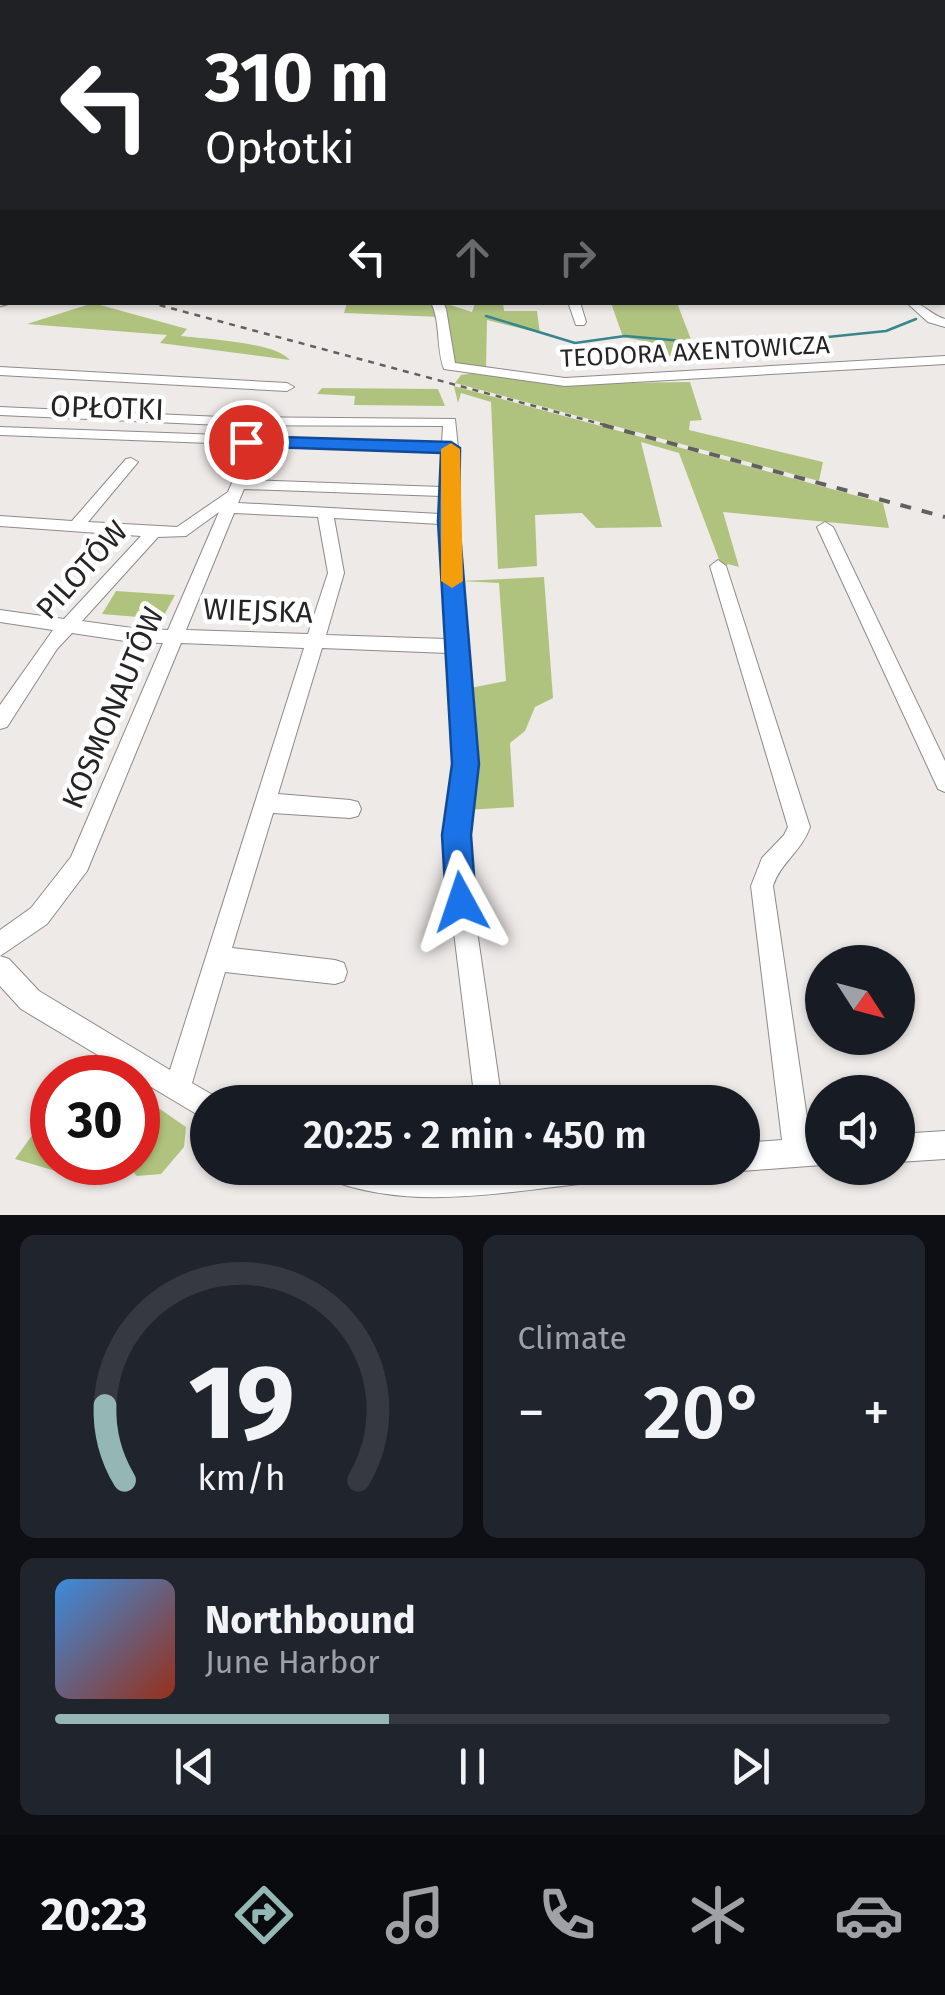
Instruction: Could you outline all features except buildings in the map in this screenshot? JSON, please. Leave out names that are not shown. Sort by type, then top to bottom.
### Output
[{"type":"street","name":"TEODORA AXENTOWICZA","points":[[439,305],[443,313],[441,344],[449,366],[566,382],[945,360]]},
{"type":"street","points":[[575,305],[580,322]]},
{"type":"street","points":[[916,305],[938,321]]},
{"type":"street","points":[[0,371],[287,388]]},
{"type":"street","points":[[0,411],[221,421],[450,422],[448,519],[466,764],[456,835],[458,876],[487,1085]]},
{"type":"street","name":"OPŁOTKI","points":[[0,431],[451,448]]},
{"type":"street","points":[[77,525],[131,462]]},
{"type":"street","points":[[237,489],[448,492]]},
{"type":"street","points":[[237,489],[324,513],[448,519]]},
{"type":"street","name":"PILOTÓW","points":[[0,721],[69,624],[154,532],[180,532],[237,489]]},
{"type":"street","name":"KOSMONAUTÓW","points":[[0,944],[39,916],[79,864],[237,489]]},
{"type":"street","points":[[177,1089],[336,573],[324,513]]},
{"type":"street","points":[[0,521],[154,532]]},
{"type":"street","points":[[825,527],[945,784]]},
{"type":"street","points":[[180,532],[218,535]]},
{"type":"street","points":[[718,566],[799,827],[797,838],[767,862],[762,886],[805,1124]]},
{"type":"street","name":"WIEJSKA","points":[[0,616],[132,635],[456,646]]},
{"type":"street","points":[[267,802],[350,809]]},
{"type":"street","points":[[218,959],[335,972]]},
{"type":"street","points":[[0,968],[30,1000],[190,1097]]},
{"type":"street","points":[[915,1147],[945,1145]]},
{"type":"street","points":[[760,1156],[805,1152]]},
{"type":"green space","points":[[87,305],[100,305],[187,329],[181,336],[255,345],[290,360],[160,343],[167,335],[27,324]]},
{"type":"green space","points":[[346,305],[435,305],[441,317],[344,313]]},
{"type":"green space","points":[[444,305],[472,312],[474,305],[503,305],[504,311],[537,311],[540,333],[487,320],[486,369],[456,363],[451,358]]},
{"type":"green space","points":[[612,305],[678,305],[692,342],[676,346],[680,356],[656,356],[653,343],[623,337]]},
{"type":"green space","points":[[473,373],[547,384],[690,382],[702,420],[690,421],[689,430],[823,462],[819,481],[455,383],[461,375]]},
{"type":"green space","points":[[454,386],[883,503],[889,528],[723,512],[739,567],[728,564],[723,570],[679,453],[641,442],[662,527],[596,528],[582,513],[535,515],[537,566],[498,569],[491,402],[461,393],[458,403]]},
{"type":"green space","points":[[322,388],[438,389],[445,406],[354,405],[355,396],[317,394]]},
{"type":"green space","points":[[544,577],[553,698],[535,707],[525,731],[510,743],[514,807],[467,810],[474,760],[470,688],[506,681],[499,583],[461,581]]},
{"type":"green space","points":[[116,591],[175,595],[162,619],[102,614]]},
{"type":"green space","points":[[160,1109],[186,1127],[184,1147],[161,1174]]},
{"type":"green space","points":[[30,1138],[30,1163],[15,1159]]},
{"type":"waterway","points":[[486,316],[575,343],[625,336],[741,346],[886,331],[916,319]]},
{"type":"railway","points":[[159,305],[612,427]]},
{"type":"railway","points":[[603,425],[945,517]]},
{"type":"slow traffic","points":[[451,449],[448,521],[452,581]]},
{"type":"route","points":[[246,442],[451,448],[448,521],[466,764],[456,835],[461,902]]}]
